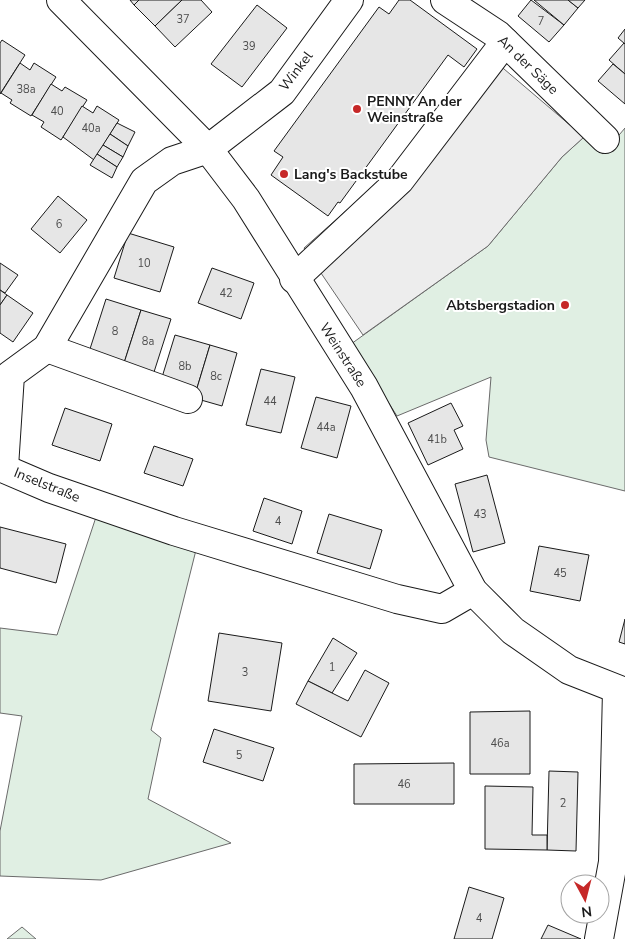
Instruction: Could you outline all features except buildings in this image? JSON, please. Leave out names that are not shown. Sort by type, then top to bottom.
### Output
[{"type":"street","name":"Weinstraße","points":[[62,0],[208,149],[246,199],[294,279],[364,387],[473,590],[513,631],[569,670],[621,691]]},
{"type":"street","name":"Winkel","points":[[208,149],[282,92],[349,0]]},
{"type":"street","name":"An der Säge","points":[[445,0],[498,35],[605,139]]},
{"type":"street","points":[[294,279],[400,180],[505,42]]},
{"type":"street","name":"Inselstraße","points":[[208,149],[172,161],[144,181],[48,348],[5,372],[2,467],[49,488],[174,531],[397,599],[442,609],[473,590]]},
{"type":"street","points":[[48,348],[188,399]]},
{"type":"street","points":[[599,939],[613,862],[621,691]]},
{"type":"green space","name":"Abtsbergstadion","points":[[625,128],[625,491],[489,457],[486,440],[491,377],[397,416],[351,344],[488,246],[562,157],[584,137],[603,154]]},
{"type":"green space","points":[[97,514],[196,550],[151,730],[161,738],[148,799],[231,843],[101,880],[0,876],[0,831],[22,716],[0,713],[0,628],[57,635]]},
{"type":"green space","points":[[22,927],[36,939],[7,939]]},
{"type":"shaded area","points":[[484,52],[584,137],[562,157],[488,246],[363,335],[304,248],[399,164]]},
{"type":"place","name":"PENNY An der Weinstraße","points":[[357,109]]},
{"type":"place","name":"Lang's Backstube","points":[[284,174]]},
{"type":"place","name":"Abtsbergstadion","points":[[565,305]]}]
